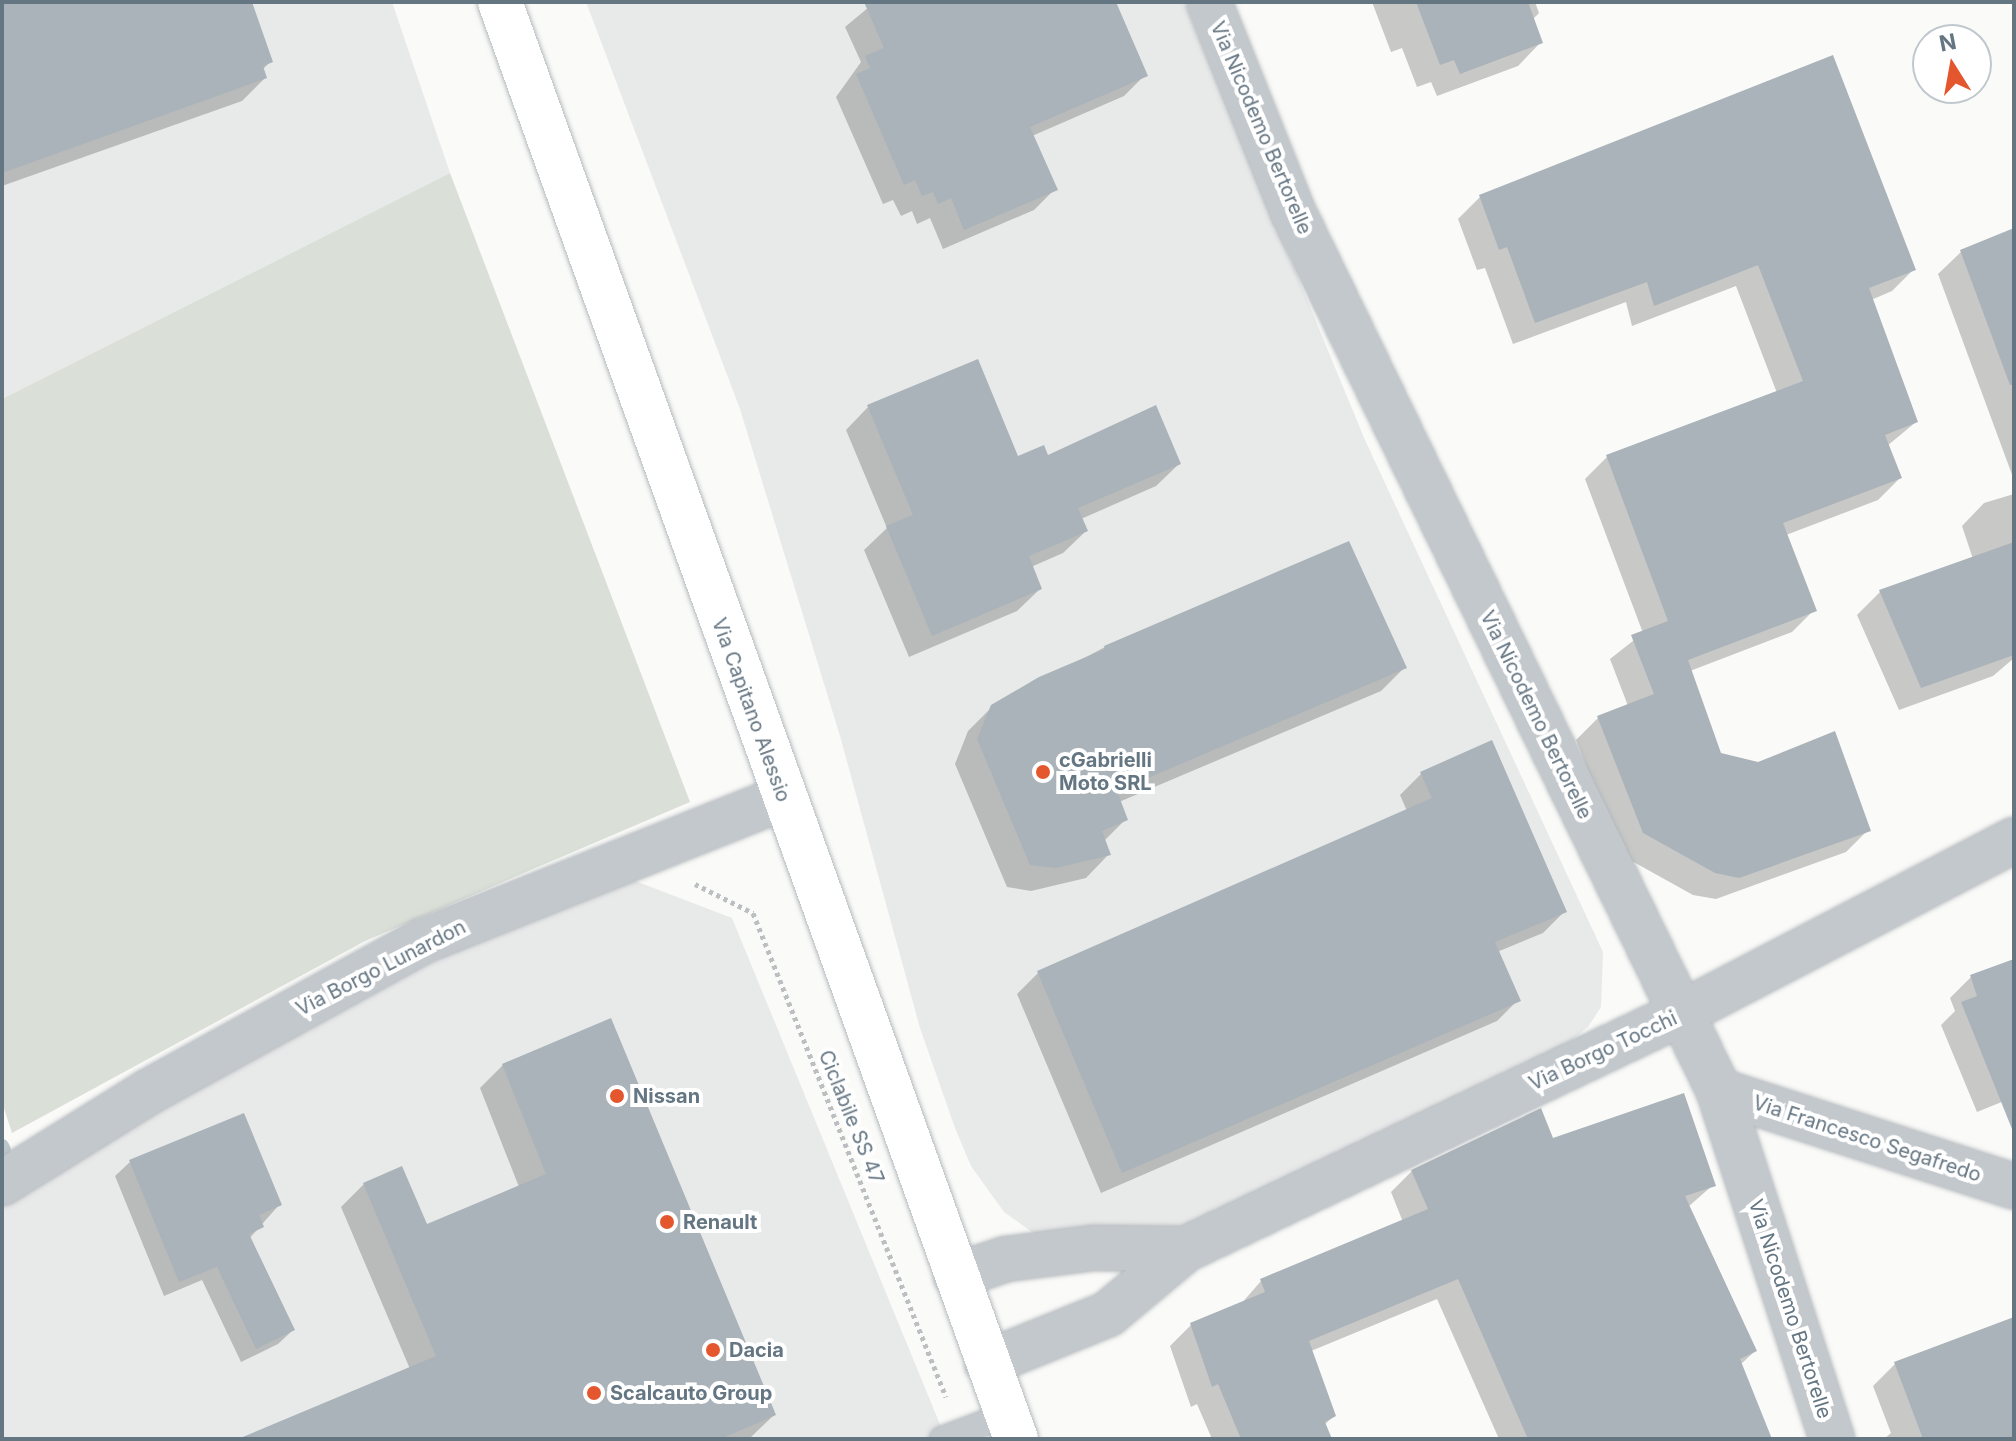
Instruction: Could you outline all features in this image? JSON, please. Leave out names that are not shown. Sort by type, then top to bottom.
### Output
[{"type":"main road","name":"Via Capitano Alessio","points":[[500,2],[782,798],[1011,1427]]},
{"type":"street","name":"Via Nicodemo Bertorelle","points":[[1209,2],[1294,214],[1719,1091],[1832,1439]]},
{"type":"street","name":"Via Borgo Lunardon","points":[[2,1183],[148,1092],[423,941],[782,798]]},
{"type":"street","name":"Via Borgo Tocchi","points":[[987,1363],[1108,1314],[1186,1249],[1680,1014],[2014,840]]},
{"type":"street","name":"Via Francesco Segafredo","points":[[1719,1091],[2014,1186]]},
{"type":"street","name":"Via Borgo Tocchi","points":[[956,1276],[1006,1259],[1049,1253],[1186,1249]]},
{"type":"lane","name":"Via Capitano Alessio","points":[[951,1436],[1011,1427]]},
{"type":"path","name":"Ciclabile SS 47","points":[[676,838],[696,885],[753,913],[951,1436]]},
{"type":"shaded area","points":[[2,2],[392,2],[450,173],[2,399]]},
{"type":"shaded area","points":[[586,2],[1184,2],[1365,440],[1603,952],[1601,1007],[1588,1027],[1550,1057],[1118,1258],[1043,1240],[1004,1212],[971,1166],[920,1028],[840,736],[740,409]]},
{"type":"shaded area","points":[[450,173],[690,802],[365,941],[12,1133],[2,1102],[2,399]]},
{"type":"shaded area","points":[[630,879],[732,918],[946,1439],[2,1439],[2,1193],[390,981],[522,920]]},
{"type":"building","points":[[2,2],[252,2],[273,62],[263,66],[267,78],[2,173]]},
{"type":"building","points":[[864,2],[1116,2],[1148,76],[1030,127],[1058,190],[964,230],[951,198],[938,204],[933,192],[922,196],[915,180],[904,185],[856,74],[870,68],[865,56],[884,48]]},
{"type":"building","points":[[1416,2],[1528,2],[1543,43],[1460,74],[1454,60],[1440,65]]},
{"type":"building","points":[[1833,55],[1916,270],[1869,288],[1918,422],[1885,435],[1902,478],[1783,523],[1817,611],[1688,660],[1721,753],[1758,762],[1835,731],[1871,831],[1739,878],[1715,873],[1643,833],[1597,716],[1654,694],[1631,635],[1668,621],[1606,455],[1803,381],[1758,265],[1654,306],[1647,282],[1535,323],[1507,247],[1499,250],[1479,195]]},
{"type":"building","points":[[2014,228],[2014,384],[2010,385],[1960,250]]},
{"type":"building","points":[[978,359],[1018,456],[1044,445],[1048,455],[1156,405],[1181,464],[1078,508],[1088,531],[1029,556],[1042,589],[932,636],[886,526],[913,515],[867,405]]},
{"type":"building","points":[[1349,541],[1407,668],[1117,791],[1128,820],[1102,831],[1111,855],[1056,868],[1030,865],[977,739],[991,705],[1039,677],[1105,649],[1104,646]]},
{"type":"building","points":[[2014,542],[2014,655],[1921,688],[1879,590]]},
{"type":"building","points":[[1492,740],[1567,912],[1495,942],[1521,1001],[1122,1173],[1037,971],[1432,798],[1420,772]]},
{"type":"building","points":[[2014,959],[2012,1129],[1961,1002],[1977,996],[1970,975]]},
{"type":"building","points":[[611,1018],[776,1415],[720,1439],[238,1439],[436,1356],[363,1183],[402,1166],[427,1224],[546,1174],[502,1064]]},
{"type":"building","points":[[1684,1093],[1716,1186],[1685,1196],[1757,1351],[1740,1359],[1772,1439],[1528,1439],[1458,1279],[1309,1341],[1336,1416],[1325,1422],[1332,1439],[1241,1439],[1218,1384],[1212,1387],[1190,1323],[1265,1292],[1260,1279],[1428,1209],[1411,1170],[1541,1108],[1553,1138]]},
{"type":"building","points":[[244,1113],[282,1205],[259,1215],[264,1227],[249,1234],[295,1330],[256,1349],[217,1267],[179,1282],[129,1160]]},
{"type":"building","points":[[2014,1317],[2014,1439],[1923,1439],[1894,1362]]},
{"type":"waterway","points":[[2,1146],[4,1150]]},
{"type":"place","name":"cGabrielli Moto SRL","points":[[1043,772]]},
{"type":"place","name":"Nissan","points":[[617,1096]]},
{"type":"place","name":"Renault","points":[[667,1222]]},
{"type":"place","name":"Dacia","points":[[713,1350]]},
{"type":"place","name":"Scalcauto Group","points":[[594,1393]]}]
